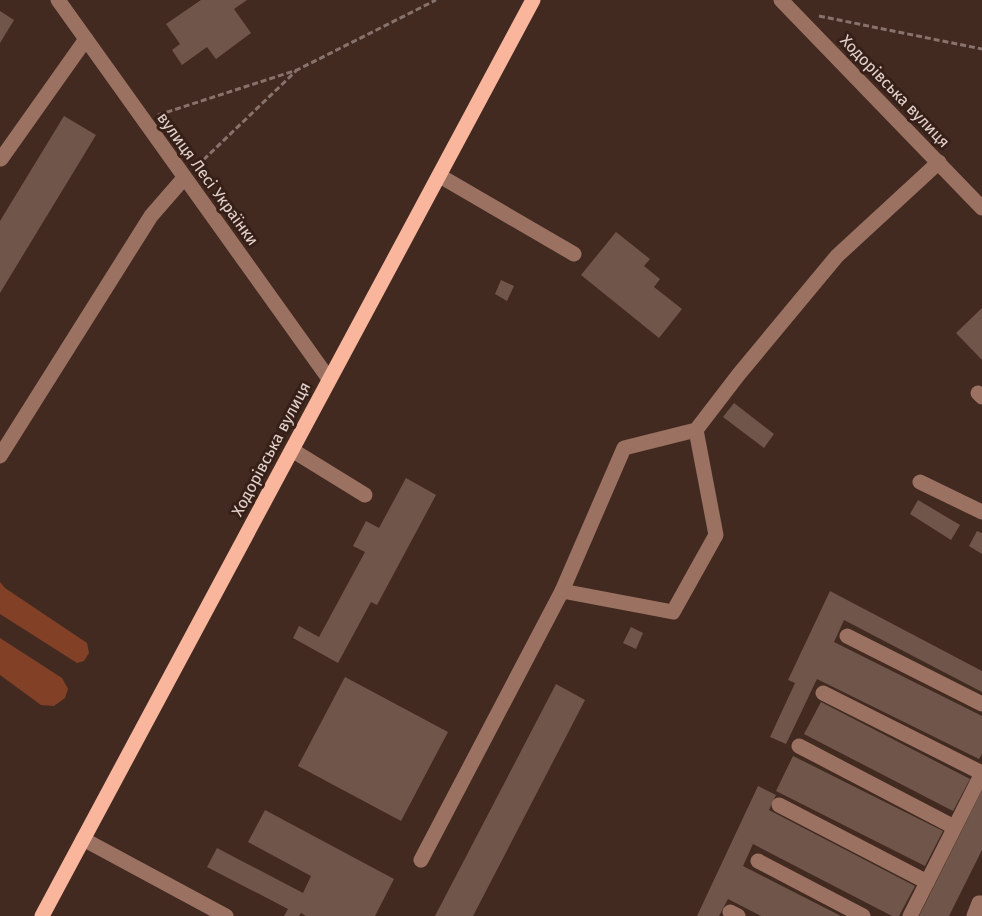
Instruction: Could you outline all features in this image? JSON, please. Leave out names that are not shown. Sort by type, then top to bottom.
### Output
[{"type":"main road","name":"Ходорівська вулиця","points":[[42,916],[533,0]]},
{"type":"street","name":"вулиця Лесі Українки","points":[[58,0],[329,379]]},
{"type":"street","name":"Ходорівська вулиця","points":[[786,5],[982,208]]},
{"type":"street","points":[[1,159],[86,39]]},
{"type":"street","points":[[421,860],[562,591],[624,448],[696,430],[739,374],[837,256],[939,162]]},
{"type":"street","points":[[440,176],[574,254]]},
{"type":"street","points":[[0,456],[151,216],[184,178]]},
{"type":"street","points":[[562,591],[673,612],[716,535],[696,430]]},
{"type":"street","points":[[292,450],[365,495]]},
{"type":"street","points":[[920,482],[982,512]]},
{"type":"street","points":[[847,636],[982,704]]},
{"type":"street","points":[[823,693],[982,773],[910,916]]},
{"type":"street","points":[[799,746],[954,827]]},
{"type":"street","points":[[779,805],[927,882]]},
{"type":"street","points":[[83,839],[226,916]]},
{"type":"street","points":[[758,861],[863,916]]},
{"type":"street","points":[[974,916],[979,903],[982,903]]},
{"type":"path","points":[[143,120],[297,70],[435,0]]},
{"type":"path","points":[[786,5],[982,49]]},
{"type":"path","points":[[184,178],[297,70]]},
{"type":"shaded area","points":[[0,582],[5,588],[87,643],[89,653],[84,661],[77,663],[0,614]]},
{"type":"shaded area","points":[[0,638],[62,678],[68,689],[65,698],[54,706],[41,705],[0,675]]},
{"type":"building","points":[[201,0],[247,0],[234,9],[251,33],[216,59],[207,47],[182,65],[172,50],[180,44],[166,24]]},
{"type":"building","points":[[0,11],[14,20],[0,43]]},
{"type":"building","points":[[64,116],[96,135],[0,293],[0,221]]},
{"type":"building","points":[[616,232],[650,259],[644,266],[660,279],[654,287],[682,309],[659,338],[581,275]]},
{"type":"building","points":[[501,280],[514,286],[507,301],[495,294]]},
{"type":"building","points":[[982,308],[982,360],[956,333]]},
{"type":"building","points":[[734,403],[774,434],[764,448],[723,417]]},
{"type":"building","points":[[406,478],[436,495],[377,605],[371,602],[338,663],[293,638],[299,626],[319,637],[365,552],[353,546],[366,521],[379,528]]},
{"type":"building","points":[[918,500],[960,525],[951,540],[910,514]]},
{"type":"building","points":[[977,531],[982,533],[982,554],[969,546]]},
{"type":"building","points":[[830,591],[982,671],[982,692],[844,620],[834,642],[982,716],[982,754],[979,759],[817,679],[786,744],[770,737],[795,683],[788,680]]},
{"type":"building","points":[[631,627],[643,633],[636,649],[623,643]]},
{"type":"building","points":[[345,677],[448,732],[401,821],[298,766]]},
{"type":"building","points":[[556,684],[585,700],[473,916],[435,916]]},
{"type":"building","points":[[821,702],[970,779],[953,811],[804,734]]},
{"type":"building","points":[[793,756],[943,831],[925,866],[776,791]]},
{"type":"building","points":[[758,786],[776,795],[769,810],[915,886],[899,916],[892,916],[753,844],[743,866],[841,916],[761,916],[728,899],[719,916],[697,916]]},
{"type":"building","points":[[982,790],[982,850],[949,916],[919,916]]},
{"type":"building","points":[[265,810],[394,879],[375,916],[306,916],[301,913],[299,916],[284,916],[288,909],[207,867],[217,848],[303,893],[311,876],[248,842]]}]
